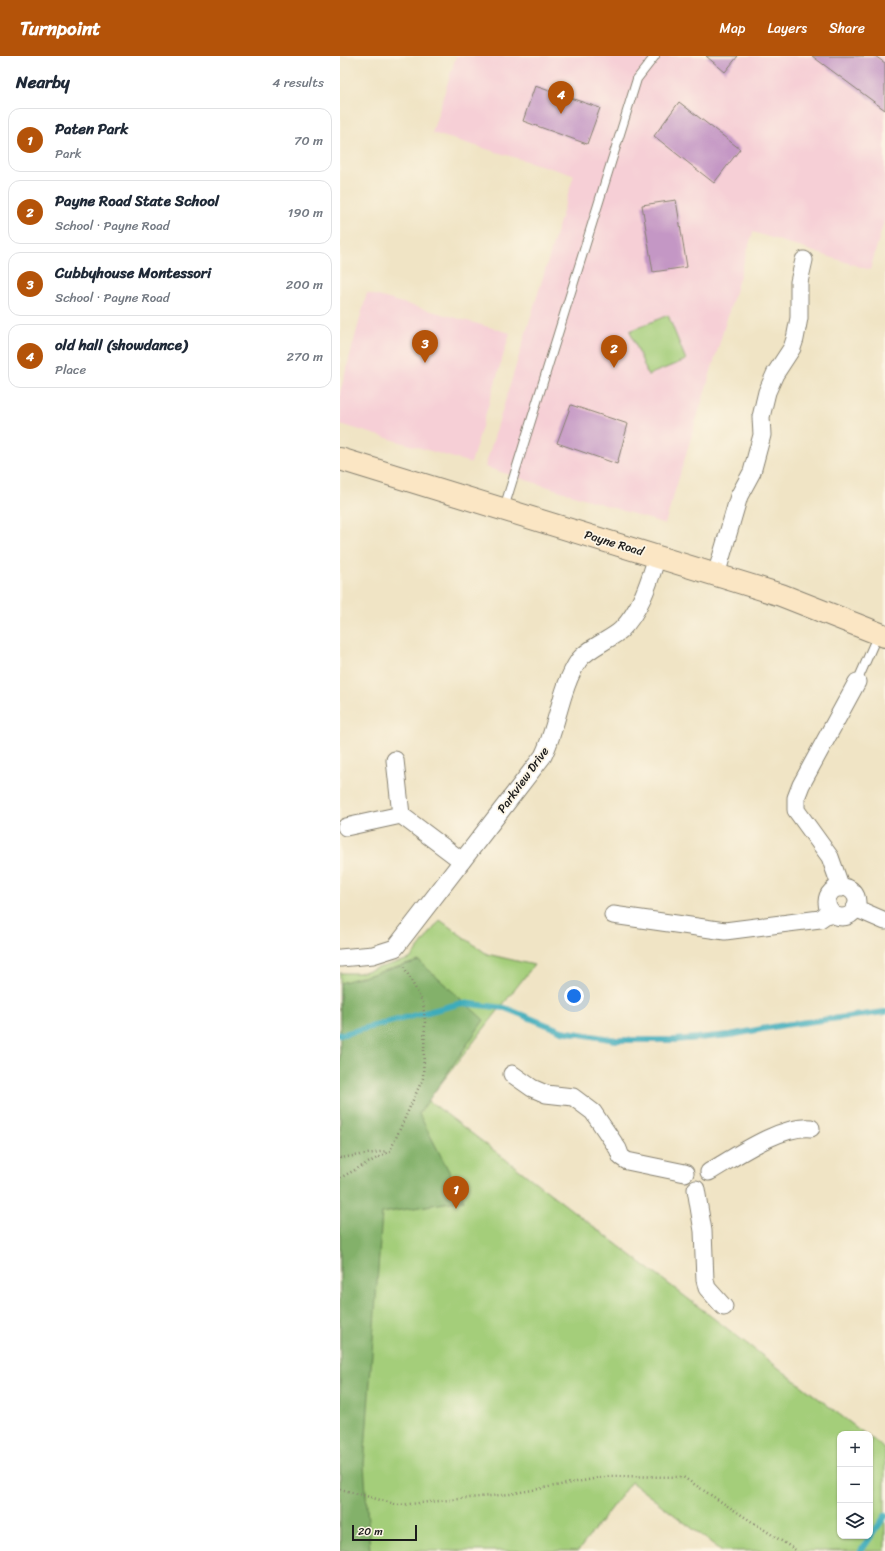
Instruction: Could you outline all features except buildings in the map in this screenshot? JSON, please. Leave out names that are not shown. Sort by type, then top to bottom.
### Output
[{"type":"main road","name":"Payne Road","points":[[340,459],[781,595],[882,635]]},
{"type":"street","points":[[716,575],[739,496],[752,472],[762,435],[761,417],[767,392],[775,374],[792,348],[795,339],[799,318],[799,282],[804,260]]},
{"type":"street","name":"Parkview Drive","points":[[395,948],[542,756],[550,742],[570,676],[580,658],[621,630],[637,609],[646,590],[657,557]]},
{"type":"street","points":[[841,888],[830,857],[796,810],[796,798],[801,785],[857,682]]},
{"type":"street","points":[[395,760],[401,815],[462,861]]},
{"type":"street","points":[[346,826],[401,815]]},
{"type":"street","points":[[841,888],[846,888],[854,894],[856,899],[855,908],[849,916],[844,917],[839,917],[830,912],[828,908],[827,898],[832,891],[841,888]]},
{"type":"street","points":[[855,908],[885,921]]},
{"type":"street","points":[[613,915],[725,931],[820,919],[830,912]]},
{"type":"street","points":[[340,958],[373,955],[395,948]]},
{"type":"street","points":[[512,1074],[532,1088],[546,1094],[573,1097],[593,1112],[618,1149],[621,1157],[627,1161],[685,1173]]},
{"type":"street","points":[[709,1172],[757,1144],[801,1127],[811,1128]]},
{"type":"street","points":[[697,1164],[704,1167],[709,1172],[710,1177],[707,1185],[696,1189],[686,1184],[685,1173],[690,1167],[697,1164]]},
{"type":"street","points":[[696,1189],[703,1231],[705,1280],[707,1288],[724,1308]]},
{"type":"lane","points":[[504,509],[637,79],[655,56]]},
{"type":"lane","points":[[857,682],[882,635]]},
{"type":"path","points":[[340,1178],[390,1151],[422,1078],[425,1022],[423,1003],[395,948]]},
{"type":"path","points":[[340,1158],[390,1151]]},
{"type":"path","points":[[340,1489],[400,1505],[510,1494],[610,1476],[683,1477],[797,1551]]},
{"type":"shaded area","points":[[456,56],[885,56],[885,218],[870,270],[753,232],[665,524],[485,467],[574,175],[432,133]]},
{"type":"shaded area","points":[[367,293],[510,333],[471,463],[340,424],[340,392]]},
{"type":"green space","points":[[668,315],[686,360],[648,375],[630,331]]},
{"type":"green space","points":[[440,920],[487,954],[534,965],[428,1100],[861,1431],[837,1431],[837,1539],[873,1539],[873,1439],[885,1449],[885,1551],[722,1551],[631,1482],[578,1551],[340,1551],[340,973],[359,973],[410,959]]},
{"type":"green space","points":[[419,961],[484,1020],[419,1114],[464,1200],[382,1213],[364,1465],[370,1551],[340,1551],[340,983]]},
{"type":"waterway","points":[[340,1035],[462,1003],[505,1008],[562,1031],[616,1040],[675,1040],[730,1035],[784,1025],[885,1012]]},
{"type":"waterway","points":[[861,1551],[885,1516]]},
{"type":"place","name":"old hall (showdance)","points":[[561,114]]},
{"type":"place","name":"Cubbyhouse Montessori","points":[[425,363]]},
{"type":"place","name":"Payne Road State School","points":[[614,368]]},
{"type":"place","name":"Paten Park","points":[[456,1209]]}]
